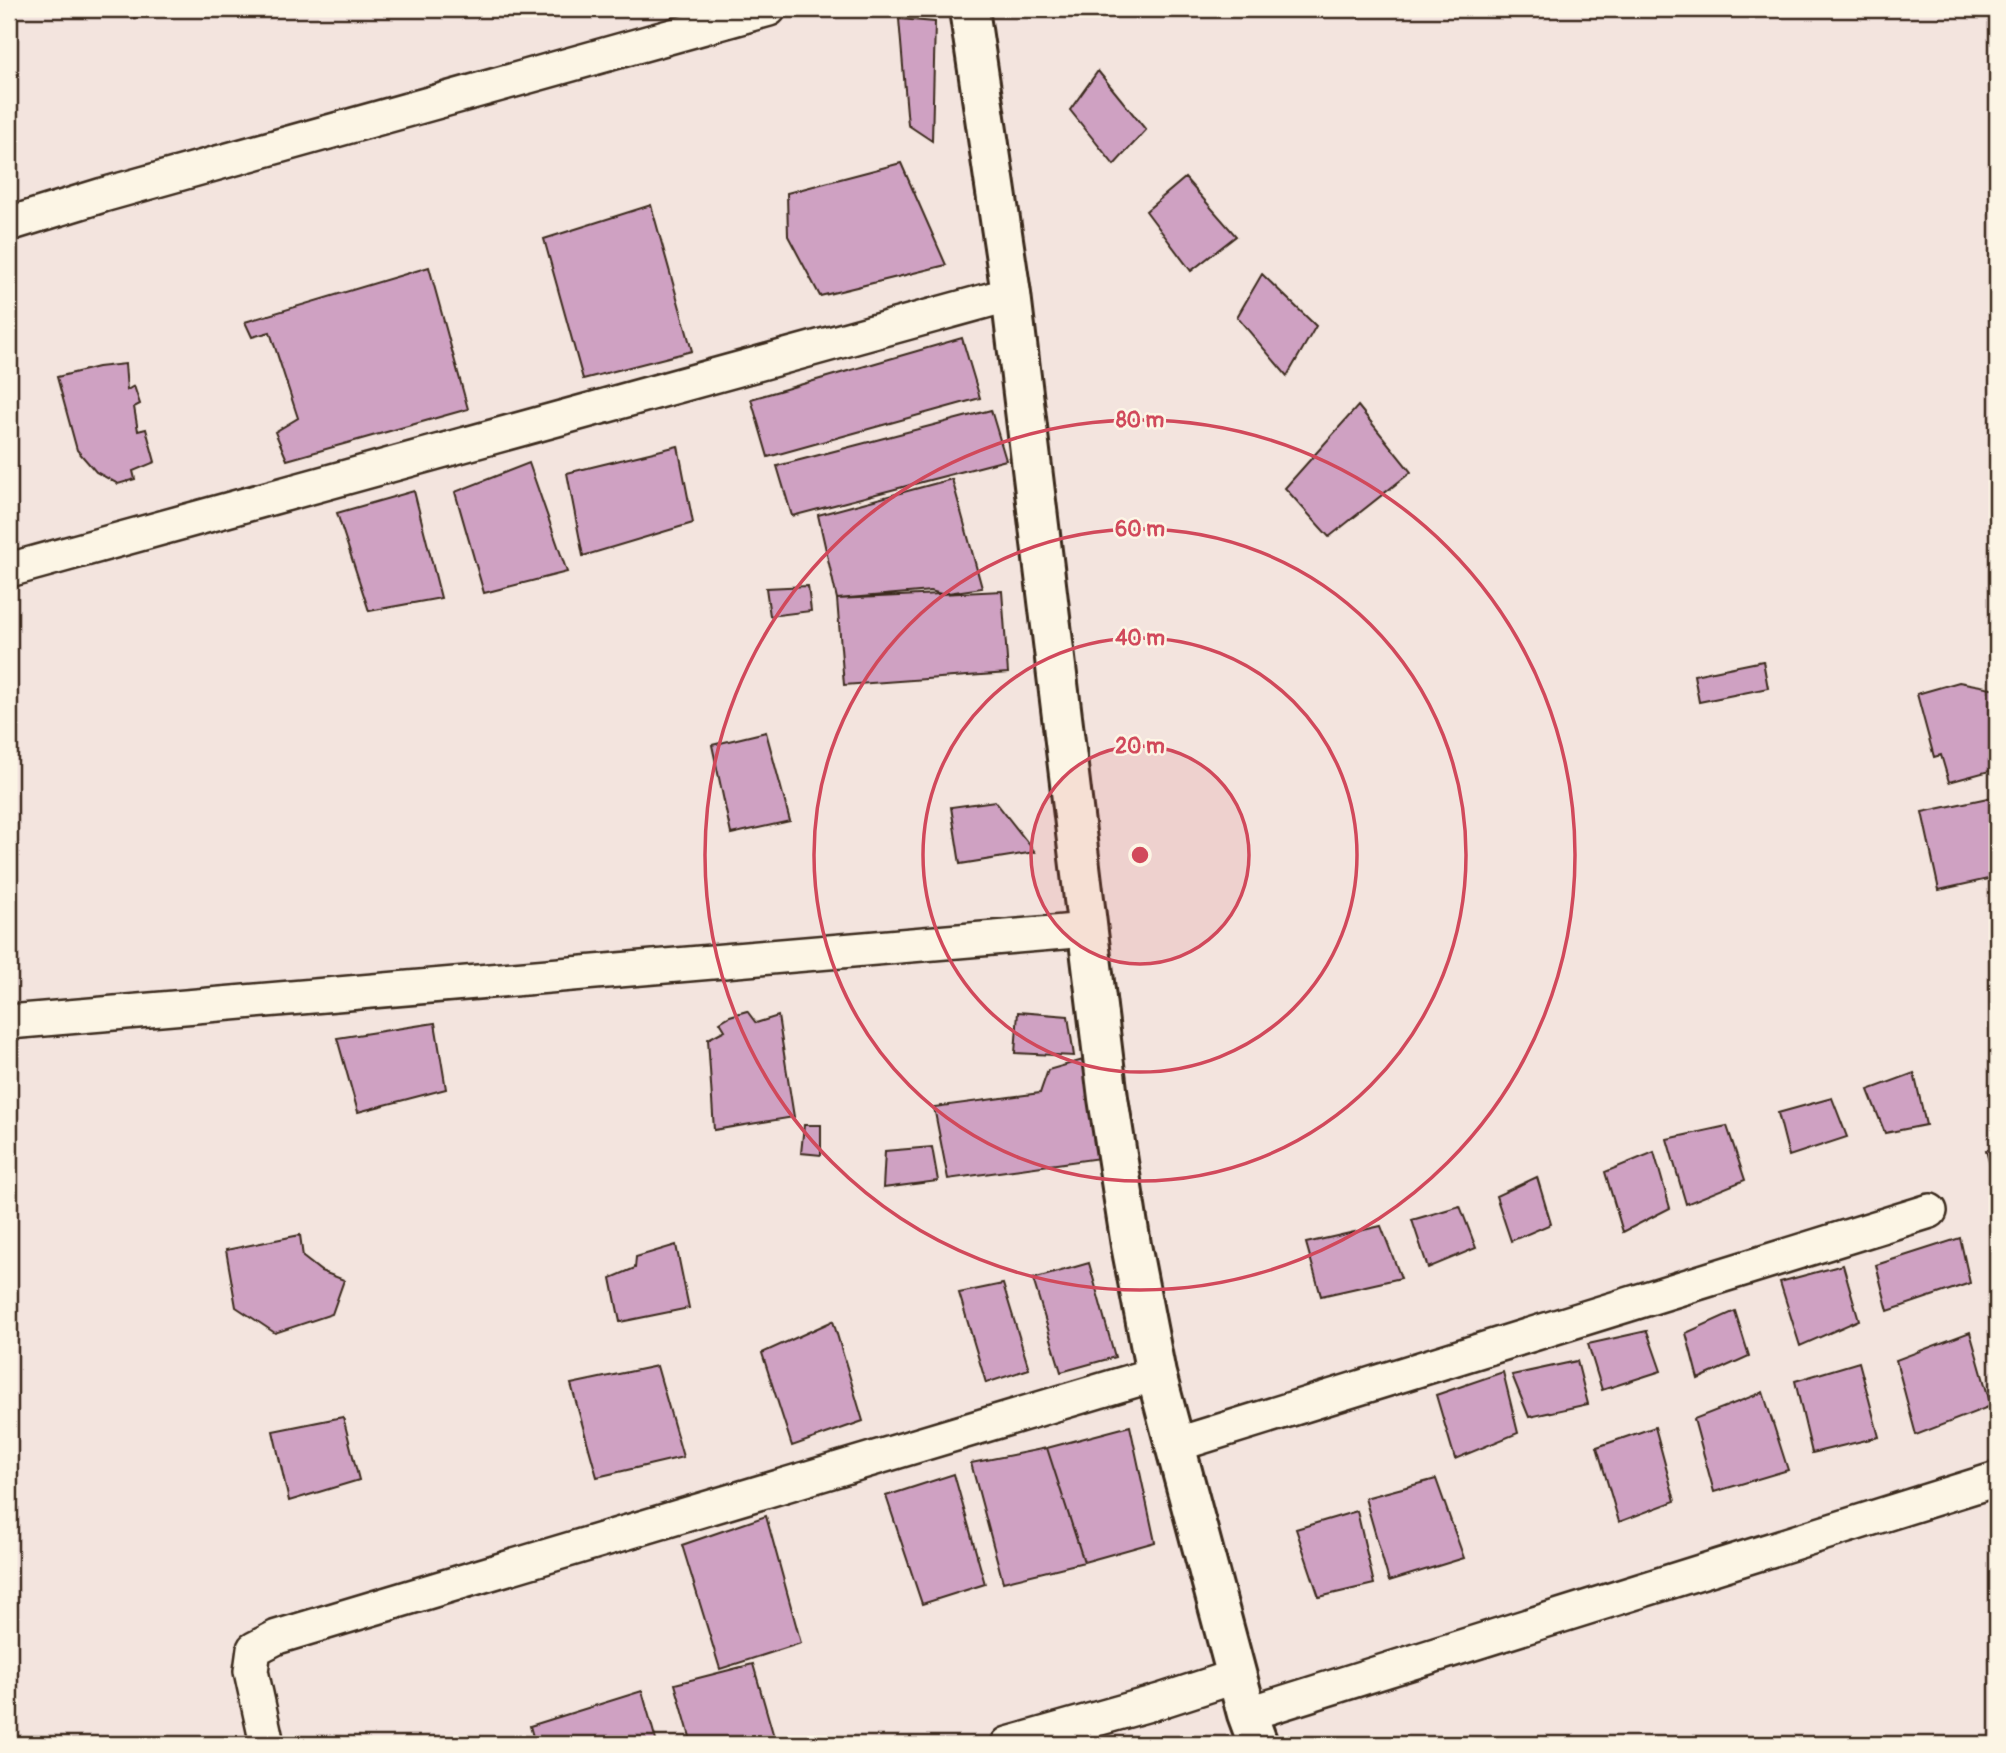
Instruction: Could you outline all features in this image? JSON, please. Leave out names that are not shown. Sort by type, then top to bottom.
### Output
[{"type":"street","points":[[9,224],[103,195],[769,9]]},
{"type":"street","points":[[969,9],[1011,294],[1087,930],[1126,1219],[1156,1374],[1253,1729],[1997,1479]]},
{"type":"street","points":[[9,570],[1011,294]]},
{"type":"street","points":[[9,1022],[1087,930]]},
{"type":"street","points":[[1175,1445],[1930,1211]]},
{"type":"street","points":[[267,1744],[251,1671],[254,1648],[277,1637],[1156,1374]]},
{"type":"street","points":[[1009,1744],[1237,1676]]},
{"type":"building","points":[[131,9],[163,9],[134,18]]},
{"type":"building","points":[[899,19],[935,22],[932,141],[908,125]]},
{"type":"building","points":[[1098,71],[1146,130],[1114,165],[1070,110]]},
{"type":"building","points":[[901,163],[946,265],[820,296],[788,236],[787,193]]},
{"type":"building","points":[[1185,178],[1236,236],[1191,271],[1146,211]]},
{"type":"building","points":[[651,205],[692,351],[583,379],[544,239]]},
{"type":"building","points":[[429,267],[468,409],[287,460],[275,432],[298,418],[270,332],[252,337],[245,322]]},
{"type":"building","points":[[1262,274],[1316,326],[1287,376],[1237,317]]},
{"type":"building","points":[[962,338],[980,398],[768,457],[751,399]]},
{"type":"building","points":[[125,364],[127,390],[134,386],[140,404],[134,407],[138,431],[146,429],[155,462],[133,471],[135,479],[118,484],[96,472],[77,450],[57,377],[98,367]]},
{"type":"building","points":[[1358,406],[1411,472],[1329,537],[1285,488]]},
{"type":"building","points":[[991,410],[1006,460],[792,516],[777,466]]},
{"type":"building","points":[[678,446],[693,523],[583,556],[567,473]]},
{"type":"building","points":[[529,463],[567,572],[484,593],[455,492]]},
{"type":"building","points":[[952,479],[982,588],[941,594],[931,591],[837,599],[818,515]]},
{"type":"building","points":[[414,491],[441,598],[369,611],[337,513]]},
{"type":"building","points":[[808,586],[811,611],[770,616],[766,588]]},
{"type":"building","points":[[1002,591],[1008,673],[844,685],[837,599]]},
{"type":"building","points":[[1763,661],[1768,688],[1699,702],[1694,675]]},
{"type":"building","points":[[1959,682],[1997,689],[1997,769],[1949,782],[1941,755],[1934,757],[1917,694]]},
{"type":"building","points":[[766,732],[790,821],[731,834],[712,745]]},
{"type":"building","points":[[1997,796],[1997,877],[1939,890],[1922,812]]},
{"type":"building","points":[[995,801],[1035,852],[960,864],[951,807]]},
{"type":"building","points":[[747,1011],[756,1023],[778,1016],[794,1117],[714,1130],[708,1039],[725,1030],[720,1022]]},
{"type":"building","points":[[1018,1012],[1068,1016],[1074,1056],[1015,1053]]},
{"type":"building","points":[[435,1023],[446,1089],[358,1112],[337,1038]]},
{"type":"building","points":[[1083,1060],[1100,1158],[948,1179],[934,1107],[1040,1093],[1048,1070]]},
{"type":"building","points":[[1914,1073],[1926,1125],[1885,1133],[1868,1090]]},
{"type":"building","points":[[1832,1098],[1847,1137],[1789,1156],[1778,1113]]},
{"type":"building","points":[[804,1125],[821,1125],[821,1155],[801,1153]]},
{"type":"building","points":[[1727,1126],[1745,1180],[1686,1204],[1667,1139]]},
{"type":"building","points":[[932,1147],[938,1181],[883,1188],[885,1151]]},
{"type":"building","points":[[1997,1148],[1997,1193],[1986,1150]]},
{"type":"building","points":[[1654,1152],[1670,1208],[1623,1232],[1605,1172]]},
{"type":"building","points":[[1537,1177],[1551,1224],[1511,1241],[1496,1196]]},
{"type":"building","points":[[1460,1206],[1476,1248],[1428,1268],[1412,1220]]},
{"type":"building","points":[[1381,1226],[1401,1278],[1321,1296],[1306,1243]]},
{"type":"building","points":[[300,1235],[303,1257],[321,1271],[344,1280],[332,1314],[275,1333],[236,1307],[226,1250]]},
{"type":"building","points":[[1960,1238],[1970,1283],[1888,1311],[1876,1265]]},
{"type":"building","points":[[676,1245],[689,1308],[620,1322],[611,1278],[635,1268],[636,1257]]},
{"type":"building","points":[[1089,1263],[1115,1357],[1061,1372],[1033,1279]]},
{"type":"building","points":[[1843,1265],[1859,1320],[1800,1346],[1780,1282]]},
{"type":"building","points":[[1003,1284],[1029,1369],[986,1383],[959,1293]]},
{"type":"building","points":[[1735,1311],[1749,1356],[1698,1379],[1686,1333]]},
{"type":"building","points":[[833,1321],[863,1421],[792,1446],[762,1353]]},
{"type":"building","points":[[1647,1331],[1661,1371],[1602,1390],[1588,1344]]},
{"type":"building","points":[[1970,1332],[1991,1406],[1916,1435],[1896,1360]]},
{"type":"building","points":[[1577,1361],[1588,1404],[1529,1417],[1512,1375]]},
{"type":"building","points":[[1859,1362],[1879,1437],[1812,1453],[1795,1381]]},
{"type":"building","points":[[657,1366],[683,1457],[597,1477],[571,1384]]},
{"type":"building","points":[[1503,1372],[1518,1433],[1455,1459],[1436,1395]]},
{"type":"building","points":[[1763,1392],[1788,1470],[1714,1492],[1694,1419]]},
{"type":"building","points":[[343,1417],[359,1480],[289,1501],[273,1431]]},
{"type":"building","points":[[1130,1426],[1155,1542],[1084,1562],[1047,1448]]},
{"type":"building","points":[[1655,1427],[1675,1501],[1619,1522],[1597,1447]]},
{"type":"building","points":[[1047,1448],[1084,1562],[1003,1582],[971,1463]]},
{"type":"building","points":[[954,1474],[985,1584],[922,1604],[886,1496]]},
{"type":"building","points":[[1436,1479],[1464,1558],[1389,1581],[1365,1498]]},
{"type":"building","points":[[1357,1511],[1374,1584],[1319,1597],[1296,1529]]},
{"type":"building","points":[[766,1516],[801,1643],[720,1669],[682,1545]]},
{"type":"building","points":[[753,1664],[776,1744],[692,1744],[675,1684]]},
{"type":"building","points":[[642,1691],[657,1744],[535,1744],[530,1726]]}]
